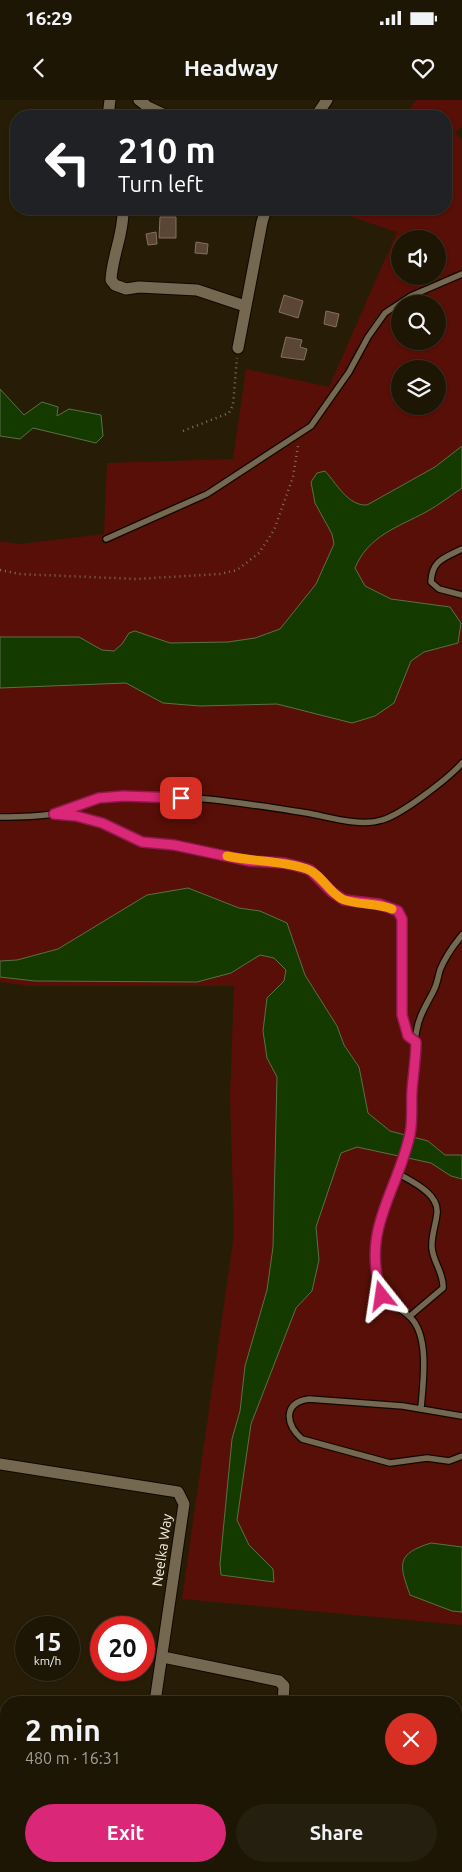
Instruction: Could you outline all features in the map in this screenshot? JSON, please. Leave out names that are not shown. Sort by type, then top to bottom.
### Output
[{"type":"street","points":[[139,100],[156,110]]},
{"type":"street","points":[[123,215],[122,232],[111,280],[115,285],[126,289],[139,287],[197,290],[245,306]]},
{"type":"street","points":[[238,348],[264,215]]},
{"type":"street","name":"Neelka Way","points":[[0,1464],[178,1492],[184,1504],[156,1696]]},
{"type":"street","points":[[163,1657],[279,1681],[284,1686],[283,1696]]},
{"type":"lane","points":[[106,539],[207,494],[311,426],[349,372],[368,337],[385,313],[410,296],[462,274]]},
{"type":"lane","points":[[462,549],[439,560],[431,570],[431,582],[439,589],[462,595]]},
{"type":"lane","points":[[54,814],[99,798],[133,796],[254,805],[360,822],[382,820],[417,799],[454,772],[462,763]]},
{"type":"lane","points":[[0,817],[54,814],[76,816],[102,823],[142,842],[174,845],[249,861],[284,863],[310,870],[332,892],[344,900],[379,904],[398,911],[402,919],[402,1015],[408,1036],[416,1042]]},
{"type":"lane","points":[[421,1408],[424,1357],[421,1336],[410,1316],[393,1306],[382,1296],[376,1277],[375,1249],[380,1216],[403,1163],[410,1131],[416,1042],[422,1011],[434,990],[441,968],[450,950],[462,935]]},
{"type":"lane","points":[[399,1174],[421,1188],[436,1202],[437,1213],[432,1231],[432,1250],[444,1281],[443,1288],[410,1316]]},
{"type":"lane","points":[[462,1416],[421,1408],[308,1399],[298,1401],[292,1405],[289,1417],[293,1431],[302,1439],[390,1463],[427,1458],[449,1461],[462,1456]]},
{"type":"path","points":[[182,431],[229,413],[233,404],[238,348]]},
{"type":"path","points":[[0,570],[19,574],[136,579],[220,574],[237,570],[259,553],[274,530],[293,477],[299,442]]},
{"type":"shaded area","points":[[416,100],[462,100],[462,127],[455,132],[462,140],[462,1625],[182,1599],[234,1234],[230,1097],[234,986],[30,986],[0,982],[0,541],[20,544],[104,534],[107,463],[233,459],[246,369],[329,387],[391,246],[391,285],[446,285],[446,230],[391,230],[346,215],[452,215],[452,110],[409,110]]},
{"type":"shaded area","points":[[0,389],[24,415],[42,402],[58,407],[57,416],[69,409],[101,415],[103,436],[96,443],[33,428],[20,439],[0,436]]},
{"type":"shaded area","points":[[462,446],[462,488],[431,509],[376,540],[361,557],[355,568],[365,586],[391,599],[450,607],[461,623],[458,643],[424,652],[411,661],[394,703],[375,716],[352,723],[277,704],[200,706],[163,703],[126,683],[0,688],[0,637],[79,637],[102,650],[114,651],[122,644],[129,633],[135,631],[170,643],[228,642],[255,638],[280,629],[316,584],[334,544],[332,534],[315,503],[311,482],[317,473],[325,471],[349,498],[354,502],[367,505],[435,467]]},
{"type":"shaded area","points":[[188,888],[239,908],[260,911],[287,923],[305,975],[337,1026],[344,1045],[359,1067],[368,1113],[390,1131],[428,1141],[445,1155],[462,1155],[462,1179],[451,1176],[431,1163],[357,1147],[341,1153],[316,1227],[319,1260],[312,1291],[296,1308],[251,1424],[237,1520],[249,1545],[273,1569],[274,1582],[221,1575],[220,1564],[232,1439],[240,1411],[245,1366],[267,1290],[273,1247],[277,1077],[267,1058],[263,1031],[267,998],[284,981],[286,970],[274,958],[260,955],[231,973],[197,982],[35,981],[0,977],[0,961],[17,960],[58,949],[147,895]]},
{"type":"shaded area","points":[[431,1543],[462,1547],[462,1612],[452,1611],[410,1595],[404,1575],[403,1562],[411,1551]]},
{"type":"building","points":[[160,217],[176,217],[176,238],[159,238]]},
{"type":"building","points":[[156,232],[157,244],[148,245],[146,234]]},
{"type":"building","points":[[196,242],[208,244],[207,254],[195,253]]},
{"type":"building","points":[[284,295],[303,301],[298,318],[279,312]]},
{"type":"building","points":[[326,311],[339,314],[336,327],[324,324]]},
{"type":"building","points":[[286,337],[302,340],[300,347],[307,349],[304,360],[281,357]]},
{"type":"slow traffic","points":[[227,856],[249,861],[284,863],[310,870],[332,892],[344,900],[379,904],[392,909]]},
{"type":"route","points":[[181,798],[123,796],[99,798],[54,814],[76,816],[102,823],[142,842],[174,845],[249,861],[284,863],[310,870],[332,892],[344,900],[379,904],[398,911],[402,919],[403,958],[400,997],[402,1015],[408,1036],[416,1042],[415,1064],[410,1131],[403,1163],[380,1216],[375,1249],[376,1277],[382,1296]]}]
